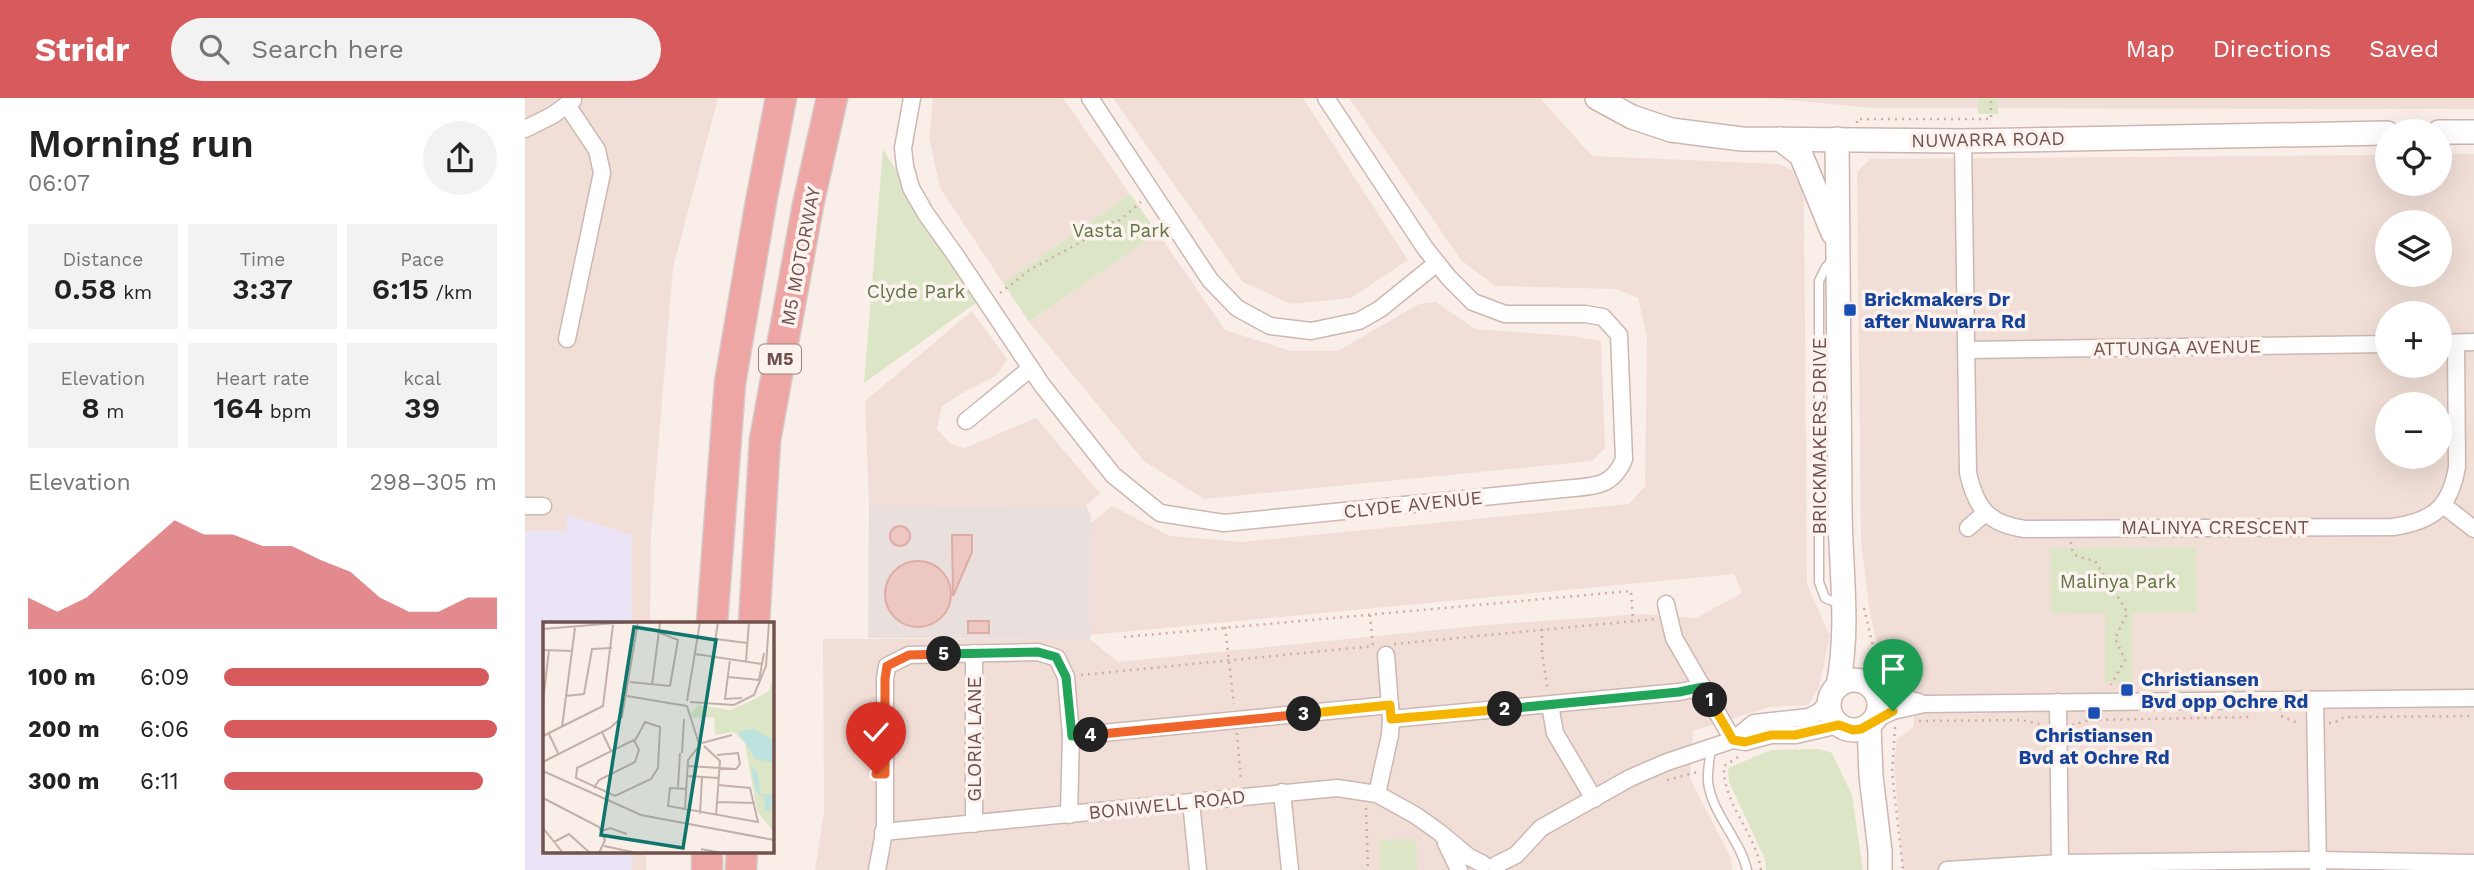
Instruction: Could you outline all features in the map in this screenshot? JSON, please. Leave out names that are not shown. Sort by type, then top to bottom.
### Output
[{"type":"highway","name":"M5","points":[[712,622],[730,383],[781,98]]},
{"type":"highway","name":"M5 MOTORWAY","points":[[754,622],[765,440],[808,205],[832,98]]},
{"type":"highway","points":[[707,852],[708,870]]},
{"type":"highway","points":[[741,870],[742,852]]},
{"type":"street","name":"CLYDE AVENUE","points":[[912,98],[903,148],[911,188],[926,214],[1031,368],[1113,475],[1160,513],[1224,523],[1575,488],[1611,480],[1619,472],[1623,459],[1619,335],[1604,317],[1505,314],[1473,302],[1437,263],[1326,98]]},
{"type":"street","points":[[1090,98],[1210,280],[1237,308],[1269,326],[1311,331],[1359,321],[1380,309],[1437,263]]},
{"type":"street","name":"NUWARRA ROAD","points":[[1597,98],[1632,117],[1671,130],[1742,139],[1963,141],[2375,133]]},
{"type":"street","points":[[525,129],[542,122],[571,101],[597,150],[602,173],[568,339]]},
{"type":"street","points":[[2452,132],[2474,132]]},
{"type":"street","points":[[1780,139],[1801,155],[1838,251]]},
{"type":"street","name":"BRICKMAKERS DRIVE","points":[[1834,693],[1843,654],[1845,606],[1840,528],[1837,139]]},
{"type":"street","points":[[1963,141],[1969,473],[1972,488],[1985,513],[1968,528]]},
{"type":"street","points":[[2452,343],[2474,342]]},
{"type":"street","name":"ATTUNGA AVENUE","points":[[1967,351],[2375,344]]},
{"type":"street","points":[[966,421],[1031,368]]},
{"type":"street","points":[[2451,378],[2457,467],[2453,489],[2443,505],[2474,530]]},
{"type":"street","name":"MALINYA CRESCENT","points":[[1985,513],[1996,522],[2009,527],[2393,527],[2423,520],[2443,505]]},
{"type":"street","points":[[525,506],[543,506]]},
{"type":"street","points":[[1667,604],[1674,638],[1733,740]]},
{"type":"street","name":"BRICKMAKERS DRIVE","points":[[1845,606],[1858,657],[1872,688]]},
{"type":"street","points":[[1372,793],[1390,735],[1391,712],[1380,650]]},
{"type":"street","points":[[877,870],[883,832],[885,679],[887,666],[909,655],[1038,652],[1056,657],[1066,677],[1072,736],[1069,815]]},
{"type":"street","name":"GLORIA LANE","points":[[974,653],[974,824]]},
{"type":"street","points":[[1489,867],[1515,863],[1542,828],[1630,779],[1667,762],[1733,740],[1754,723],[1809,717],[1819,712],[1834,693],[1854,680],[1924,704]]},
{"type":"street","points":[[1072,736],[1391,712],[1550,705],[1679,692],[1703,687]]},
{"type":"street","points":[[1872,688],[1879,705],[1871,776],[1882,864]]},
{"type":"street","points":[[1834,693],[1831,714],[1842,727],[1871,776]]},
{"type":"street","points":[[1733,740],[1745,742],[1771,735],[1795,735],[1842,727],[1861,729],[1879,723],[1893,711],[1924,704],[2474,698]]},
{"type":"street","points":[[2315,700],[2318,865]]},
{"type":"street","points":[[2058,702],[2060,863]]},
{"type":"street","points":[[1550,705],[1555,733],[1594,799]]},
{"type":"street","name":"BONIWELL ROAD","points":[[883,832],[1337,788],[1372,793],[1415,815],[1469,858],[1489,867]]},
{"type":"street","points":[[1282,792],[1290,870]]},
{"type":"street","points":[[1191,802],[1198,870]]},
{"type":"street","name":"BONIWELL ROAD","points":[[1439,832],[1459,870]]},
{"type":"street","points":[[1947,870],[2060,863],[2474,863]]},
{"type":"lane","points":[[1711,748],[1708,781],[1713,798],[1741,852],[1747,870]]},
{"type":"path","points":[[1857,119],[1991,119],[1991,98]]},
{"type":"path","points":[[987,302],[1031,269],[1083,241],[1103,225],[1120,220],[1142,204],[1140,200],[1152,192]]},
{"type":"path","points":[[2070,528],[2072,553],[2095,561],[2127,614],[2115,638],[2125,657],[2124,664],[2111,685]]},
{"type":"path","points":[[1124,637],[1631,591],[1633,620]]},
{"type":"path","points":[[1370,615],[1380,650]]},
{"type":"path","points":[[1226,627],[1235,714]]},
{"type":"path","points":[[1542,629],[1542,654],[1550,705]]},
{"type":"path","points":[[2280,716],[2298,724],[2303,723]]},
{"type":"path","points":[[2327,723],[2334,723],[2344,717],[2474,716]]},
{"type":"path","points":[[2071,725],[2089,720],[2253,717]]},
{"type":"path","points":[[1909,722],[2021,720],[2046,726]]},
{"type":"path","points":[[1902,723],[1879,723],[1892,772],[1903,870]]},
{"type":"path","points":[[1237,726],[1241,785]]},
{"type":"path","points":[[1742,755],[1724,766],[1723,780],[1758,853],[1761,870]]},
{"type":"path","points":[[1368,870],[1372,793]]},
{"type":"shaded area","points":[[525,98],[718,98],[673,268],[651,534],[650,622],[543,622],[543,852],[646,852],[646,870],[525,870]]},
{"type":"shaded area","points":[[933,98],[1063,98],[1130,194],[1003,283],[940,188],[929,138]]},
{"type":"shaded area","points":[[1113,98],[1303,98],[1408,260],[1351,298],[1291,304],[1243,282]]},
{"type":"shaded area","points":[[1349,98],[1540,98],[1592,156],[1779,164],[1792,170],[1801,188],[1804,201],[1807,584],[1830,636],[1819,687],[1808,705],[1769,707],[1693,731],[1690,779],[1731,858],[1732,870],[815,870],[824,813],[823,639],[1090,639],[1118,662],[1486,625],[1642,614],[1696,618],[1742,593],[1734,574],[1090,635],[1091,523],[1112,506],[1170,536],[1241,542],[1629,504],[1645,486],[1647,337],[1638,298],[1616,289],[1495,286],[1461,260]]},
{"type":"shaded area","points":[[1766,98],[2474,98],[2474,109],[1873,108]]},
{"type":"shaded area","points":[[2452,154],[2474,154],[2474,870],[1903,870],[1894,762],[1897,739],[1914,727],[1911,679],[1890,670],[1880,656],[1870,614],[1861,542],[1857,172],[1870,159],[2375,155],[2375,196],[2452,196]]},
{"type":"shaded area","points":[[1158,233],[1225,330],[1291,351],[1338,351],[1419,304],[1436,302],[1475,329],[1571,336],[1601,341],[1605,448],[1592,461],[1204,499],[1144,461],[1029,322]]},
{"type":"shaded area","points":[[972,311],[1007,359],[997,375],[942,406],[937,429],[951,444],[965,448],[1036,418],[1100,493],[1086,506],[869,505],[865,401]]},
{"type":"shaded area","points":[[869,505],[1086,506],[1091,515],[1090,639],[868,638]]},
{"type":"shaded area","points":[[567,515],[632,535],[632,622],[543,622],[543,852],[632,852],[632,870],[525,870],[525,531],[566,531]]},
{"type":"green space","points":[[1978,98],[1998,98],[1998,114],[1978,114]]},
{"type":"green space","name":"Clyde Park","points":[[883,149],[976,303],[864,383]]},
{"type":"green space","name":"Vasta Park","points":[[1130,194],[1158,233],[1029,322],[1003,283]]},
{"type":"green space","name":"Malinya Park","points":[[2196,547],[2197,612],[2132,613],[2132,682],[2105,682],[2105,614],[2051,613],[2050,548]]},
{"type":"green space","points":[[1819,749],[1832,753],[1852,795],[1863,870],[1766,870],[1765,859],[1729,782],[1728,768],[1771,750]]},
{"type":"green space","points":[[1416,839],[1417,870],[1380,870],[1379,840]]},
{"type":"building","points":[[900,526],[907,529],[910,536],[907,543],[900,546],[893,543],[890,536],[893,529]]},
{"type":"building","points":[[952,535],[972,535],[972,552],[953,596]]},
{"type":"building","points":[[918,561],[931,564],[941,571],[948,581],[951,594],[948,607],[941,617],[931,624],[918,627],[905,624],[895,617],[888,607],[885,594],[888,581],[895,571],[905,564]]},
{"type":"building","points":[[968,621],[989,621],[989,633],[968,633]]},
{"type":"place","name":"Brickmakers Dr after Nuwarra Rd","points":[[1850,310]]},
{"type":"place","name":"Christiansen Bvd opp Ochre Rd","points":[[2127,690]]},
{"type":"place","name":"Christiansen Bvd at Ochre Rd","points":[[2094,713]]},
{"type":"route","points":[[876,774],[885,774],[887,666],[909,655],[1038,652],[1056,657],[1066,677],[1072,736],[1390,705],[1391,719],[1614,699],[1703,687],[1733,740],[1745,742],[1771,735],[1810,733],[1839,725],[1853,730],[1861,729],[1893,711]]}]
